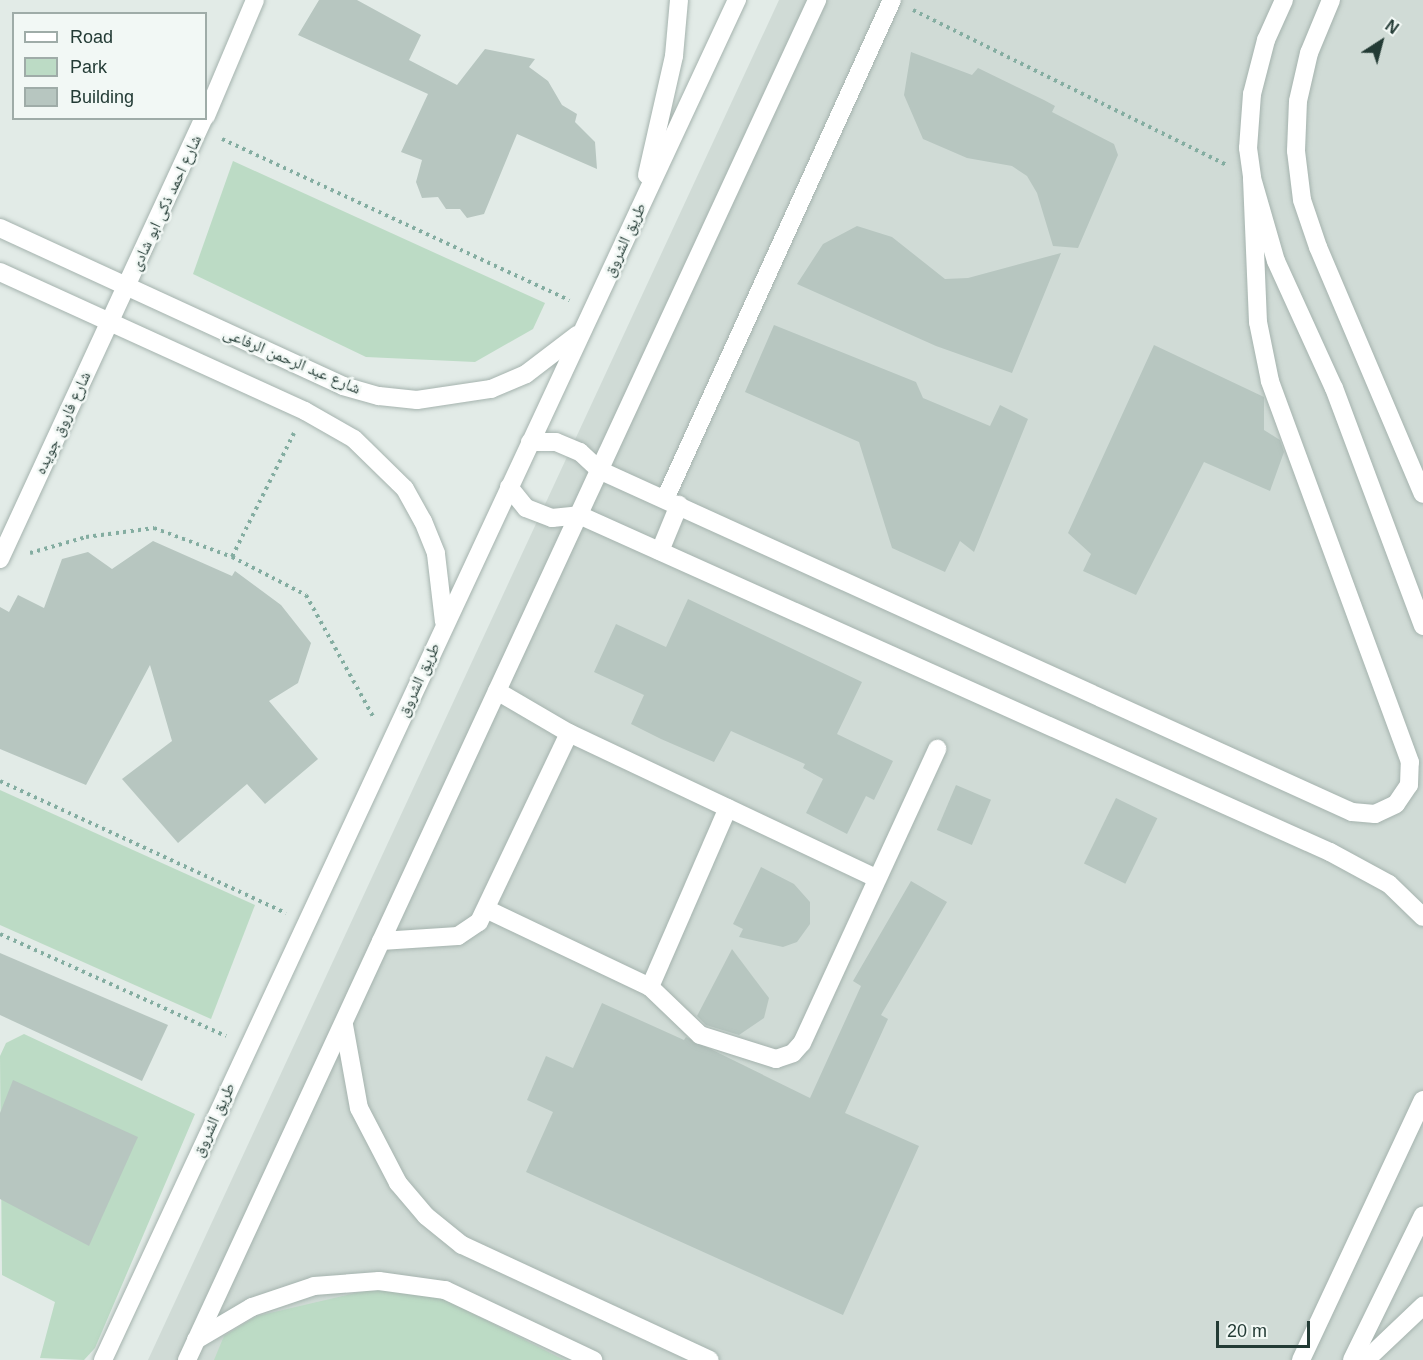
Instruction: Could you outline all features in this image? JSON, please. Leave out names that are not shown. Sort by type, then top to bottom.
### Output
[{"type":"street","name":"شارع احمد ذكى ابو شادى","points":[[207,112],[255,0]]},
{"type":"street","points":[[640,208],[674,56],[679,0]]},
{"type":"street","name":"طريق الشروق","points":[[103,1360],[737,0]]},
{"type":"street","points":[[187,1360],[817,0]]},
{"type":"street","points":[[530,442],[556,442],[580,452],[599,470],[1352,812],[1375,814],[1396,804],[1409,785],[1417,760],[1270,381],[1258,322],[1252,178],[1248,148],[1252,94],[1266,40],[1284,0]]},
{"type":"street","points":[[1331,0],[1309,53],[1298,101],[1296,151],[1302,200],[1317,248],[1423,494]]},
{"type":"street","points":[[660,551],[672,502],[898,3]]},
{"type":"street","name":"شارع احمد ذكى ابو شادى","points":[[127,286],[203,121]]},
{"type":"street","points":[[1252,178],[1276,261],[1347,421],[1423,626]]},
{"type":"street","name":"شارع عبد الرحمن الرفاعى","points":[[0,228],[343,386],[417,400],[491,389],[557,353],[589,319]]},
{"type":"street","points":[[0,272],[305,411],[354,439],[405,489],[436,554],[444,625]]},
{"type":"street","name":"شارع فاروق جويده","points":[[0,559],[127,286]]},
{"type":"street","points":[[509,487],[526,508],[552,518],[579,515],[1361,867],[1389,884],[1423,917]]},
{"type":"street","points":[[496,692],[569,733],[876,878]]},
{"type":"street","points":[[381,941],[458,936],[470,931],[488,910],[569,733]]},
{"type":"street","points":[[488,910],[650,987],[700,1035],[776,1059],[793,1053],[802,1043],[937,749]]},
{"type":"street","points":[[650,987],[728,808]]},
{"type":"street","points":[[344,1024],[359,1108],[398,1183],[426,1216],[462,1245],[710,1360]]},
{"type":"street","points":[[1300,1360],[1423,1100]]},
{"type":"street","points":[[1352,1360],[1423,1215]]},
{"type":"street","points":[[196,1340],[252,1306],[304,1290],[379,1281],[445,1290],[593,1360]]},
{"type":"street","points":[[1366,1360],[1423,1306]]},
{"type":"path","points":[[898,3],[1252,178]]},
{"type":"path","points":[[203,121],[589,319]]},
{"type":"path","points":[[232,557],[305,411]]},
{"type":"path","points":[[21,555],[145,528],[232,557],[306,595],[389,744]]},
{"type":"path","points":[[0,781],[306,922]]},
{"type":"path","points":[[0,934],[248,1046]]},
{"type":"shaded area","points":[[779,0],[1423,0],[1423,1360],[148,1360]]},
{"type":"green space","points":[[233,161],[545,303],[533,329],[475,362],[366,357],[193,274]]},
{"type":"green space","points":[[0,790],[255,905],[211,1019],[0,925]]},
{"type":"green space","points":[[24,1034],[195,1114],[95,1348],[84,1360],[40,1358],[55,1302],[2,1275],[0,1056],[6,1043]]},
{"type":"green space","points":[[373,1289],[438,1296],[564,1360],[214,1360],[224,1336],[257,1316]]},
{"type":"building","points":[[319,0],[357,0],[421,35],[409,60],[457,85],[485,49],[535,59],[529,67],[548,81],[562,105],[577,114],[575,122],[595,142],[597,169],[517,134],[484,214],[467,218],[460,209],[446,209],[438,197],[422,198],[416,182],[422,160],[401,152],[428,94],[298,35]]},
{"type":"building","points":[[911,52],[972,75],[978,68],[1055,106],[1052,112],[1114,144],[1118,155],[1078,248],[1053,246],[1037,193],[1027,176],[1012,166],[967,158],[923,139],[904,95]]},
{"type":"building","points":[[857,226],[892,237],[945,279],[968,278],[1061,253],[1012,373],[936,346],[797,284],[823,244]]},
{"type":"building","points":[[774,325],[916,382],[923,398],[990,426],[1000,405],[1028,419],[974,552],[960,541],[945,572],[892,548],[859,442],[745,392]]},
{"type":"building","points":[[1154,345],[1264,397],[1264,430],[1280,440],[1284,452],[1270,491],[1204,462],[1136,595],[1083,571],[1091,554],[1068,533]]},
{"type":"building","points":[[153,541],[232,576],[235,571],[281,605],[311,643],[298,683],[269,701],[318,759],[265,804],[247,784],[178,843],[122,779],[172,741],[150,665],[86,785],[0,749],[0,607],[9,612],[18,595],[44,608],[62,559],[88,552],[112,569]]},
{"type":"building","points":[[688,599],[862,682],[837,734],[893,761],[874,800],[866,796],[847,834],[806,813],[823,779],[803,768],[805,764],[731,731],[714,762],[661,739],[631,724],[644,695],[594,672],[616,624],[666,647]]},
{"type":"building","points":[[956,785],[991,800],[972,845],[937,830]]},
{"type":"building","points":[[1116,798],[1157,818],[1125,884],[1084,864]]},
{"type":"building","points":[[761,867],[794,884],[810,902],[810,924],[797,942],[783,947],[739,937],[743,929],[733,924]]},
{"type":"building","points":[[911,881],[947,902],[881,1015],[888,1019],[845,1113],[919,1146],[843,1315],[526,1172],[553,1112],[527,1100],[546,1056],[573,1068],[602,1003],[684,1040],[686,1037],[810,1098],[861,986],[853,981]]},
{"type":"building","points":[[732,949],[769,998],[764,1018],[739,1035],[706,1025],[697,1016]]},
{"type":"building","points":[[0,953],[168,1025],[142,1081],[0,1015]]},
{"type":"building","points":[[13,1080],[138,1137],[89,1246],[0,1199],[0,1113]]}]
